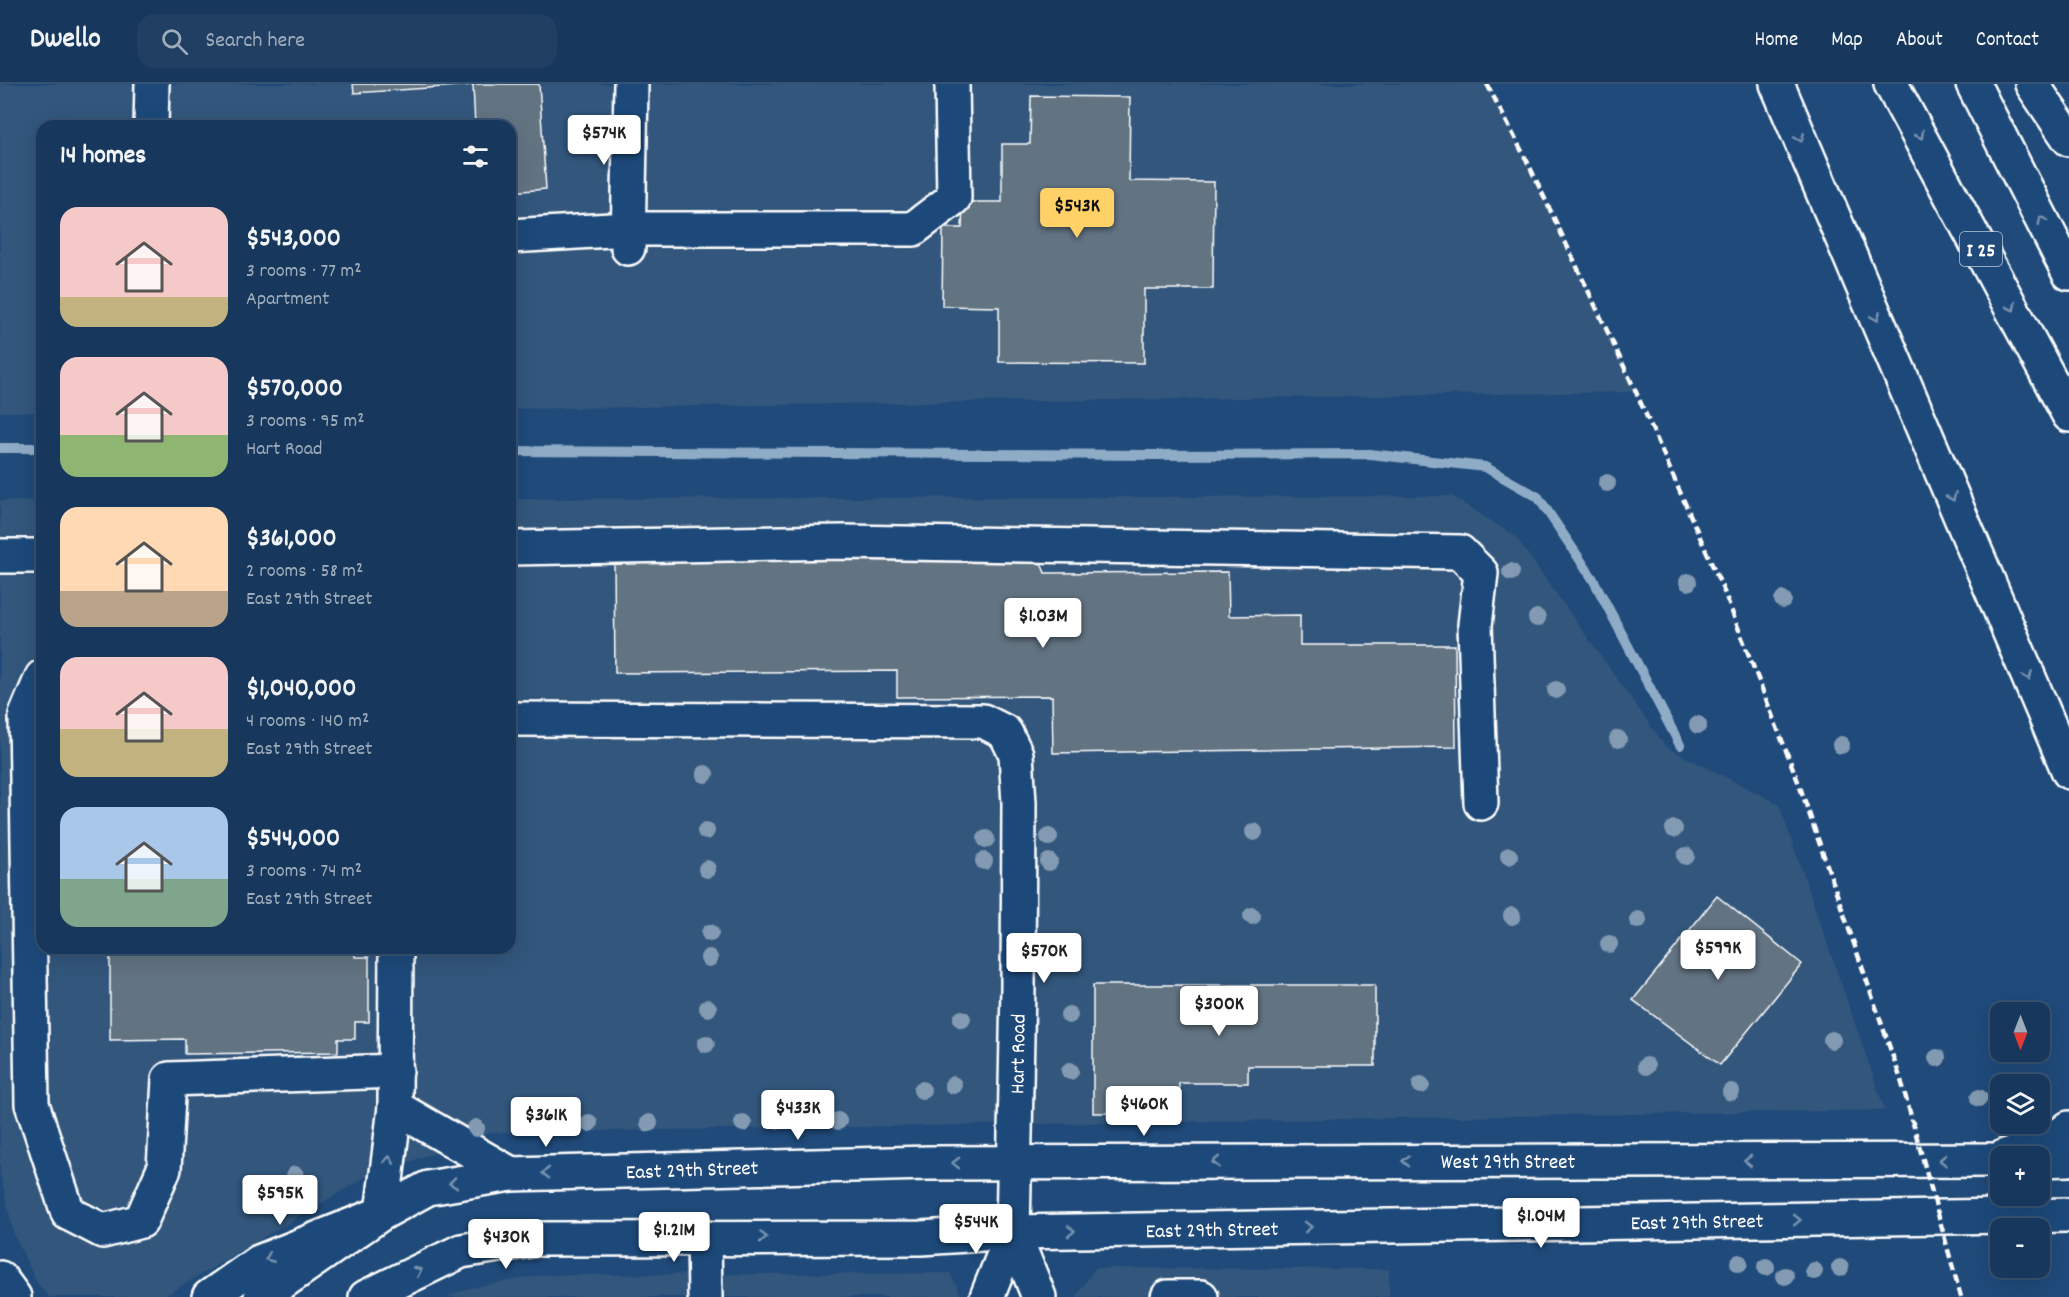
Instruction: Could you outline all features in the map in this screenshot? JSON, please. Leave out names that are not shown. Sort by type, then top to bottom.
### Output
[{"type":"main road","points":[[151,120],[152,84]]},
{"type":"main road","points":[[628,239],[632,84]]},
{"type":"main road","points":[[516,236],[628,239],[913,229],[954,198],[954,84]]},
{"type":"main road","points":[[1777,84],[2069,772]]},
{"type":"main road","name":"I 25","points":[[1892,84],[2069,414]]},
{"type":"main road","points":[[1973,84],[2069,273]]},
{"type":"main road","points":[[2032,84],[2069,139]]},
{"type":"main road","points":[[516,548],[843,542],[1460,552],[1481,573],[1475,625],[1481,803]]},
{"type":"main road","points":[[0,556],[36,556]]},
{"type":"main road","points":[[36,691],[26,715],[32,1104],[68,1213],[103,1231],[141,1221],[164,1168],[170,1079],[396,1071]]},
{"type":"main road","name":"Hart Road","points":[[516,719],[982,721],[1005,732],[1016,754],[1018,803],[1018,987],[1012,1232],[987,1297]]},
{"type":"main road","points":[[209,1297],[259,1262],[382,1213],[395,1107],[396,954]]},
{"type":"main road","points":[[395,1107],[511,1174]]},
{"type":"main road","name":"West 29th Street","points":[[2039,1146],[2051,1142],[2069,1128]]},
{"type":"main road","name":"West 29th Street","points":[[1014,1164],[1990,1159]]},
{"type":"main road","points":[[2050,1160],[2069,1159]]},
{"type":"main road","name":"East 29th Street","points":[[261,1297],[382,1213],[428,1188],[511,1174],[929,1163],[1014,1164]]},
{"type":"main road","name":"East 29th Street","points":[[366,1297],[461,1251],[537,1239],[921,1238],[1012,1232],[2069,1215]]},
{"type":"main road","name":"Hart Road","points":[[1012,1232],[1039,1297]]},
{"type":"main road","points":[[704,1237],[705,1297]]},
{"type":"main road","points":[[0,1278],[14,1297]]},
{"type":"main road","points":[[0,1292],[1,1297]]},
{"type":"main road","points":[[1168,1297],[1201,1297]]},
{"type":"shaded area","points":[[0,84],[1487,84],[1528,163],[1636,392],[516,409],[516,120],[36,120],[36,412],[0,412]]},
{"type":"shaded area","points":[[1452,496],[1515,536],[1666,747],[1779,804],[1885,1110],[490,1133],[364,1178],[163,1297],[49,1297],[37,1283],[14,1235],[0,1174],[0,501],[36,501],[36,954],[516,954],[516,499]]},
{"type":"shaded area","points":[[1095,1268],[1389,1269],[1389,1297],[1076,1297]]},
{"type":"shaded area","points":[[950,1273],[962,1297],[446,1297],[470,1288],[542,1275]]},
{"type":"building","points":[[353,84],[539,84],[546,189],[516,192],[516,120],[475,120],[473,85],[354,93]]},
{"type":"building","points":[[1031,96],[1130,97],[1129,181],[1214,182],[1213,289],[1144,289],[1144,363],[999,362],[999,307],[942,306],[943,228],[962,228],[963,202],[1002,202],[1002,144],[1030,144]]},
{"type":"building","points":[[1039,558],[1045,573],[1228,572],[1229,616],[1300,615],[1300,645],[1455,645],[1456,747],[1053,753],[1052,696],[897,697],[897,671],[615,673],[614,561]]},
{"type":"building","points":[[1717,896],[1802,964],[1720,1065],[1633,1000]]},
{"type":"building","points":[[110,954],[355,954],[355,957],[369,957],[369,1022],[355,1022],[355,1039],[338,1039],[338,1052],[185,1054],[185,1039],[110,1040]]},
{"type":"building","points":[[1093,985],[1375,985],[1375,1066],[1248,1066],[1248,1083],[1179,1083],[1179,1113],[1093,1113]]},
{"type":"waterway","points":[[0,448],[36,448]]},
{"type":"waterway","points":[[516,451],[1370,454],[1485,467],[1538,497],[1593,579],[1680,745]]},
{"type":"railway","points":[[1487,84],[1528,163],[1636,392],[1725,594],[1799,784],[1901,1080],[1961,1297]]}]
